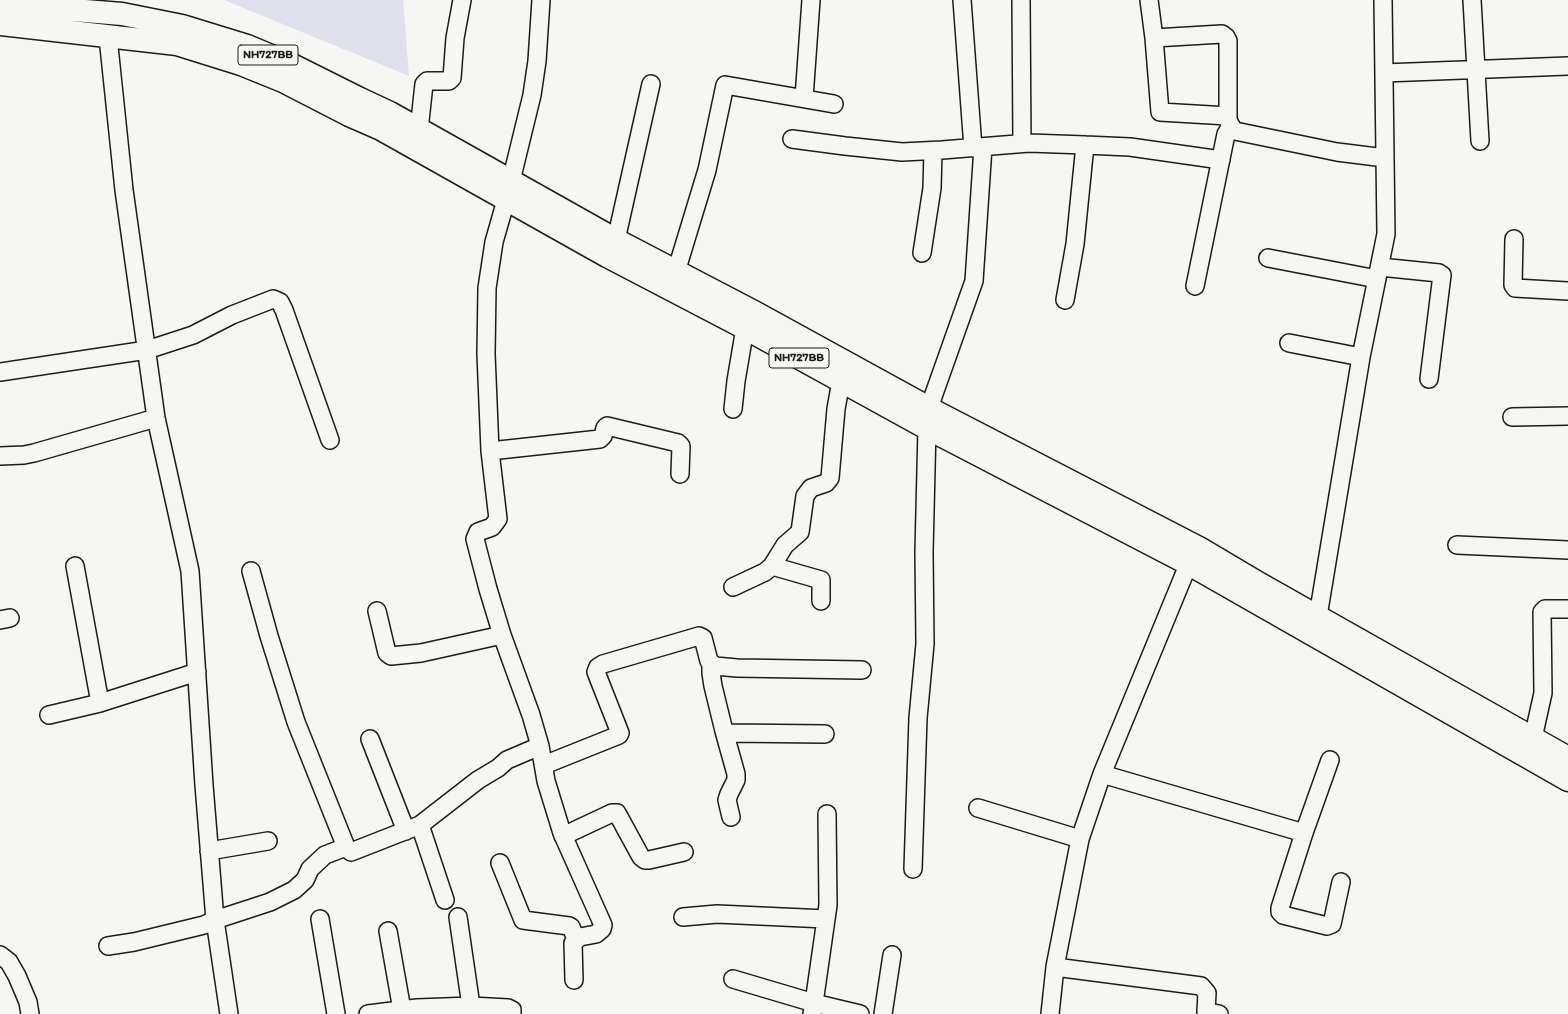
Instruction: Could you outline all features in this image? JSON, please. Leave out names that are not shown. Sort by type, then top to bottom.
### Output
[{"type":"highway","name":"NH727BB","points":[[0,4],[122,14],[182,26],[247,46],[290,64],[390,113],[419,130],[607,256],[745,328],[841,381],[928,418]]},
{"type":"highway","name":"NH727BB","points":[[0,24],[177,44],[241,64],[282,81],[350,115],[616,240],[754,312],[928,418],[1193,555],[1318,616],[1568,758]]},
{"type":"highway","name":"NH727BB","points":[[1193,555],[1568,780]]},
{"type":"street","points":[[419,130],[424,84],[427,81],[450,81],[452,78],[454,38],[462,0]]},
{"type":"street","points":[[541,0],[537,61],[532,95],[494,242],[486,288],[486,354],[490,451],[498,519],[492,527],[478,532],[475,539],[502,635],[531,716],[540,746],[548,791],[563,836],[603,925],[602,929],[596,934],[576,939],[573,943],[574,980]]},
{"type":"street","points":[[804,98],[811,0]]},
{"type":"street","points":[[913,869],[918,718],[925,644],[924,552],[928,418],[974,281],[978,147],[962,0]]},
{"type":"street","points":[[1021,0],[1022,143]]},
{"type":"street","points":[[1150,0],[1160,112],[1229,121],[1235,130],[1245,133],[1337,152],[1385,158]]},
{"type":"street","points":[[1318,616],[1361,357],[1386,234],[1383,0]]},
{"type":"street","points":[[1472,0],[1480,141]]},
{"type":"street","points":[[1154,38],[1222,34],[1228,41],[1229,121],[1196,286]]},
{"type":"street","points":[[108,36],[124,190],[156,418],[190,571],[204,785],[215,920],[230,1014]]},
{"type":"street","points":[[1384,73],[1568,66]]},
{"type":"street","points":[[616,240],[651,84]]},
{"type":"street","points":[[676,272],[707,170],[725,85],[834,104]]},
{"type":"street","points":[[792,139],[902,152],[933,151],[1022,143],[1085,145],[1130,148],[1221,160]]},
{"type":"street","points":[[1065,300],[1075,244],[1085,145]]},
{"type":"street","points":[[922,253],[932,188],[933,151]]},
{"type":"street","points":[[1514,239],[1513,285],[1515,288],[1568,291]]},
{"type":"street","points":[[1268,258],[1379,273],[1439,272],[1442,275],[1429,378]]},
{"type":"street","points":[[0,372],[147,350],[193,335],[232,315],[273,299],[280,302],[284,310],[330,440]]},
{"type":"street","points":[[733,409],[745,328]]},
{"type":"street","points":[[1289,343],[1361,357]]},
{"type":"street","points":[[733,587],[765,572],[772,566],[785,545],[800,532],[805,496],[811,488],[826,483],[830,478],[836,409],[841,381]]},
{"type":"street","points":[[1512,417],[1568,416]]},
{"type":"street","points":[[0,456],[34,453],[156,418]]},
{"type":"street","points":[[490,451],[600,439],[603,436],[604,428],[607,426],[678,443],[681,446],[680,474]]},
{"type":"street","points":[[1457,545],[1568,550]]},
{"type":"street","points":[[1050,1014],[1055,967],[1080,839],[1102,774],[1193,555]]},
{"type":"street","points":[[75,566],[100,703]]},
{"type":"street","points":[[772,566],[821,580],[822,601]]},
{"type":"street","points":[[251,571],[269,636],[296,722],[346,847],[351,852],[413,828],[478,780],[498,768],[507,760],[540,746]]},
{"type":"street","points":[[1533,738],[1543,693],[1542,612],[1545,609],[1568,609]]},
{"type":"street","points":[[377,612],[387,653],[391,656],[421,653],[502,635]]},
{"type":"street","points":[[544,765],[619,735],[620,733],[596,672],[598,667],[603,664],[699,636],[703,638],[711,664],[713,686],[736,774],[736,780],[727,800],[731,817]]},
{"type":"street","points":[[711,664],[715,666],[737,668],[862,670]]},
{"type":"street","points":[[50,715],[100,703],[197,672]]},
{"type":"street","points":[[724,731],[728,733],[825,734]]},
{"type":"street","points":[[370,739],[413,828],[445,900]]},
{"type":"street","points":[[1330,760],[1304,833],[1280,912],[1283,915],[1327,926],[1332,924],[1341,882]]},
{"type":"street","points":[[1102,774],[1304,833]]},
{"type":"street","points":[[978,808],[1080,839]]},
{"type":"street","points":[[563,836],[612,813],[617,813],[641,857],[645,860],[684,852]]},
{"type":"street","points":[[813,1008],[828,905],[827,814]]},
{"type":"street","points":[[209,851],[268,841]]},
{"type":"street","points":[[108,946],[204,925],[270,902],[294,890],[305,880],[310,869],[316,862],[325,855],[346,847]]},
{"type":"street","points":[[500,863],[523,920],[569,926],[571,927],[576,939]]},
{"type":"street","points":[[683,917],[717,914],[826,919]]},
{"type":"street","points":[[458,917],[471,1006]]},
{"type":"street","points":[[320,919],[336,1014]]},
{"type":"street","points":[[388,931],[402,1010]]},
{"type":"street","points":[[0,955],[9,962],[17,976],[28,1002],[30,1014]]},
{"type":"street","points":[[883,1014],[892,955]]},
{"type":"street","points":[[1055,967],[1201,986],[1207,993],[1206,1009],[1212,1013]]},
{"type":"street","points":[[733,979],[813,1008],[860,1014]]},
{"type":"street","points":[[368,1014],[402,1010],[435,1011],[471,1006],[508,1008],[512,1010],[512,1014]]},
{"type":"shaded area","points":[[224,0],[403,0],[409,76]]}]
